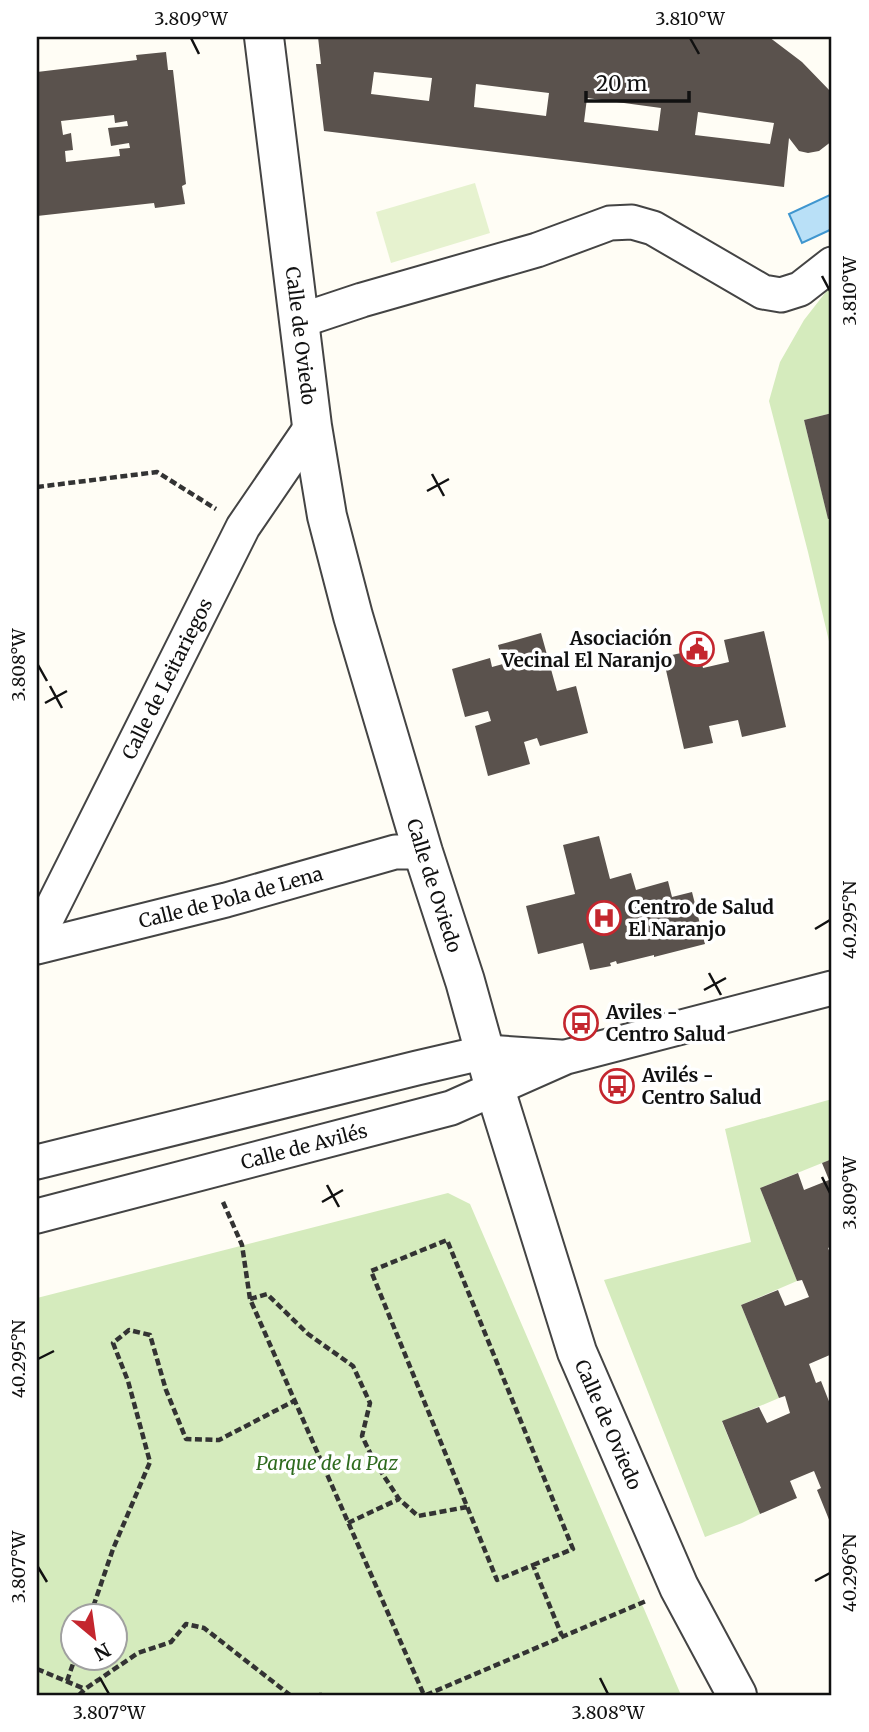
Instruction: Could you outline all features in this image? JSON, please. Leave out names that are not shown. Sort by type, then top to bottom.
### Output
[{"type":"street","name":"Calle de Oviedo","points":[[264,37],[312,426],[327,516],[353,616],[577,1352],[679,1587],[737,1695]]},
{"type":"street","points":[[299,321],[362,300],[537,250],[610,223],[632,222],[653,228],[762,292],[781,295],[800,289],[832,264]]},
{"type":"street","name":"Calle de Leitariegos","points":[[37,938],[243,527],[312,426]]},
{"type":"street","name":"Calle de Pola de Lena","points":[[37,947],[226,900],[394,852],[423,852]]},
{"type":"street","name":"Calle de Avilés","points":[[37,1216],[451,1108],[566,1057],[832,988]]},
{"type":"street","name":"Calle de Avilés","points":[[37,1162],[486,1052],[566,1057]]},
{"type":"path","points":[[37,487],[157,472],[243,527]]},
{"type":"path","points":[[210,1172],[242,1245],[250,1300],[425,1695],[679,1587]]},
{"type":"path","points":[[447,1240],[573,1549],[533,1565],[497,1580],[371,1271],[447,1240]]},
{"type":"path","points":[[250,1300],[267,1294],[308,1334],[353,1366],[370,1403],[362,1436],[374,1461],[399,1499],[418,1516],[467,1507]]},
{"type":"path","points":[[95,1602],[113,1549],[150,1462],[128,1381],[113,1343],[129,1330],[150,1335],[166,1390],[186,1439],[219,1440],[294,1401]]},
{"type":"path","points":[[348,1523],[399,1499]]},
{"type":"path","points":[[533,1565],[562,1636]]},
{"type":"path","points":[[79,1695],[138,1653],[171,1642],[186,1624],[204,1628],[290,1695]]},
{"type":"path","points":[[37,1668],[85,1689]]},
{"type":"path","points":[[67,1681],[70,1672]]},
{"type":"green space","points":[[475,183],[490,233],[391,263],[376,212]]},
{"type":"green space","points":[[832,284],[832,413],[804,420],[828,518],[832,518],[832,654],[769,401],[780,362],[804,320]]},
{"type":"green space","points":[[832,1099],[832,1159],[760,1188],[797,1281],[741,1305],[779,1398],[722,1422],[760,1514],[705,1537],[604,1280],[751,1242],[725,1129]]},
{"type":"green space","name":"Parque de la Paz","points":[[448,1193],[470,1204],[681,1695],[37,1695],[37,1298]]},
{"type":"water","points":[[832,194],[832,229],[802,243],[789,214]]},
{"type":"building","points":[[318,37],[769,37],[802,62],[832,93],[832,141],[819,151],[808,153],[799,151],[789,138],[784,187],[324,131],[316,64],[321,64]],"holes":[[[374,72],[432,78],[429,101],[371,94]],[[476,84],[549,93],[546,116],[474,107]],[[587,98],[661,108],[658,131],[584,122]],[[698,112],[774,123],[770,144],[695,135]]]},
{"type":"building","points":[[166,52],[168,70],[173,70],[186,184],[182,186],[185,204],[155,208],[154,203],[37,216],[37,72],[137,60],[136,55]],"holes":[[[114,115],[115,123],[127,121],[128,126],[108,128],[111,146],[129,143],[130,148],[119,149],[120,156],[66,162],[65,151],[73,150],[71,133],[63,135],[61,121]]]},
{"type":"building","points":[[832,413],[832,518],[828,519],[804,420]]},
{"type":"building","points":[[764,631],[786,727],[742,737],[738,720],[709,726],[713,743],[684,749],[663,657],[699,649],[703,668],[729,662],[724,640]]},
{"type":"building","points":[[541,633],[557,691],[576,686],[588,733],[540,746],[537,738],[524,742],[530,764],[488,776],[475,726],[491,721],[488,711],[465,717],[452,669],[490,658],[492,667],[503,664],[498,645]]},
{"type":"building","points":[[599,836],[610,879],[631,873],[636,890],[668,881],[672,897],[692,892],[705,944],[654,957],[617,964],[616,961],[610,963],[611,966],[590,970],[583,943],[538,954],[526,906],[575,894],[563,845]]},
{"type":"building","points":[[832,1159],[832,1246],[828,1248],[832,1258],[832,1354],[809,1364],[816,1383],[821,1381],[832,1409],[832,1527],[817,1490],[821,1488],[814,1471],[790,1481],[797,1498],[760,1514],[722,1421],[759,1407],[767,1423],[790,1413],[785,1396],[779,1398],[741,1305],[778,1290],[785,1306],[809,1297],[802,1280],[797,1281],[760,1188],[798,1173],[804,1190],[829,1180],[822,1163]]},
{"type":"place","name":"Asociación Vecinal El Naranjo","points":[[697,649]]},
{"type":"place","name":"Centro de Salud El Naranjo","points":[[604,918]]},
{"type":"place","name":"Aviles - Centro Salud","points":[[581,1023]]},
{"type":"place","name":"Avilés - Centro Salud","points":[[617,1086]]}]
